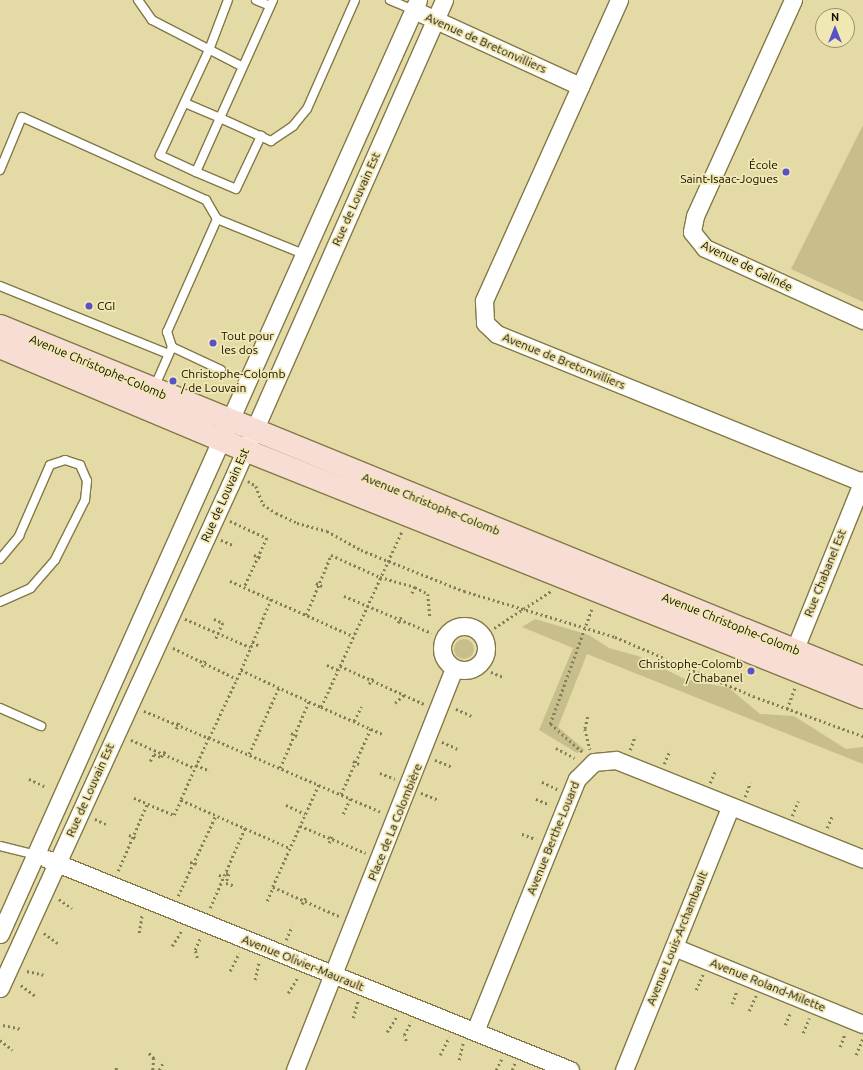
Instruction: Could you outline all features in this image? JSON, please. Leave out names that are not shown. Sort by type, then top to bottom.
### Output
[{"type":"main road","name":"Avenue Christophe-Colomb","points":[[0,326],[153,390],[225,431]]},
{"type":"main road","name":"Avenue Christophe-Colomb","points":[[0,347],[225,431],[791,659],[863,697]]},
{"type":"main road","name":"Avenue Christophe-Colomb","points":[[791,659],[863,678]]},
{"type":"street","name":"Rue de Louvain Est","points":[[0,988],[249,441],[444,0]]},
{"type":"street","name":"Avenue de Bretonvilliers","points":[[619,0],[484,301],[483,314],[488,327],[497,334],[863,481]]},
{"type":"street","name":"Avenue de Galinée","points":[[793,0],[695,216],[692,232],[705,248],[863,320]]},
{"type":"street","name":"Avenue de Bretonvilliers","points":[[416,5],[436,20],[580,86]]},
{"type":"street","name":"Rue de Louvain Est","points":[[0,934],[225,431],[286,290],[307,255],[416,5]]},
{"type":"street","name":"Rue Chabanel Est","points":[[791,659],[863,481]]},
{"type":"street","name":"Place de La Colombière","points":[[295,1070],[334,975],[454,668]]},
{"type":"street","name":"Avenue Berthe-Louard","points":[[469,1037],[576,781],[585,768],[600,760],[616,760],[730,807],[863,859]]},
{"type":"street","name":"Avenue Louis-Archambault","points":[[624,1070],[730,807]]},
{"type":"street","name":"Avenue Olivier-Maurault","points":[[36,855],[334,975],[469,1037],[570,1070]]},
{"type":"street","name":"Avenue Roland-Milette","points":[[674,947],[863,1024]]},
{"type":"lane","points":[[138,0],[152,20],[243,67]]},
{"type":"lane","points":[[228,0],[209,50],[160,155],[236,189],[261,136]]},
{"type":"lane","points":[[196,172],[271,3],[256,0]]},
{"type":"lane","points":[[185,103],[271,140],[294,126],[304,114],[322,80],[355,0]]},
{"type":"lane","points":[[390,0],[416,5]]},
{"type":"lane","points":[[0,170],[22,117],[206,200],[217,219],[307,255]]},
{"type":"lane","points":[[153,390],[170,350],[167,332],[217,219]]},
{"type":"lane","points":[[0,286],[221,370]]},
{"type":"lane","points":[[0,559],[19,536],[50,466],[65,460],[80,466],[87,481],[85,500],[55,560],[31,588],[0,602]]},
{"type":"lane","points":[[0,708],[41,726]]},
{"type":"lane","points":[[0,846],[36,855]]},
{"type":"path","points":[[248,481],[256,486],[263,504],[276,513],[297,523],[327,531],[351,546],[388,559],[464,591],[585,627],[651,650],[787,709],[863,736]]},
{"type":"path","points":[[230,521],[267,538],[244,588]]},
{"type":"path","points":[[321,707],[402,531]]},
{"type":"path","points":[[221,540],[233,545]]},
{"type":"path","points":[[254,555],[259,558]]},
{"type":"path","points":[[306,615],[317,584],[331,555],[380,577],[415,587],[428,594],[430,616]]},
{"type":"path","points":[[230,581],[353,636]]},
{"type":"path","points":[[317,584],[322,586]]},
{"type":"path","points":[[411,596],[415,587]]},
{"type":"path","points":[[494,628],[551,590]]},
{"type":"path","points":[[344,596],[400,618],[432,633]]},
{"type":"path","points":[[134,798],[174,815],[238,679],[252,642],[271,600]]},
{"type":"path","points":[[583,753],[550,724],[592,607]]},
{"type":"path","points":[[398,624],[400,618]]},
{"type":"path","points":[[214,619],[223,623],[216,639]]},
{"type":"path","points":[[185,620],[250,647]]},
{"type":"path","points":[[252,642],[260,646]]},
{"type":"path","points":[[172,648],[205,662],[238,679]]},
{"type":"path","points":[[202,667],[205,662]]},
{"type":"path","points":[[327,665],[338,670]]},
{"type":"path","points":[[340,666],[372,679],[426,705]]},
{"type":"path","points":[[241,670],[382,734]]},
{"type":"path","points":[[491,672],[503,677]]},
{"type":"path","points":[[369,684],[372,679]]},
{"type":"path","points":[[249,754],[279,687]]},
{"type":"path","points":[[787,709],[795,689]]},
{"type":"path","points":[[395,703],[404,695]]},
{"type":"path","points":[[280,768],[296,735],[309,701]]},
{"type":"path","points":[[354,721],[361,707]]},
{"type":"path","points":[[456,709],[472,716]]},
{"type":"path","points":[[144,711],[249,754],[383,813]]},
{"type":"path","points":[[588,717],[585,728],[590,750]]},
{"type":"path","points":[[176,729],[179,721]]},
{"type":"path","points":[[264,722],[269,724]]},
{"type":"path","points":[[341,795],[371,729]]},
{"type":"path","points":[[291,733],[296,735]]},
{"type":"path","points":[[630,750],[635,736]]},
{"type":"path","points":[[131,740],[163,754],[210,771]]},
{"type":"path","points":[[442,742],[458,749]]},
{"type":"path","points":[[556,748],[575,758]]},
{"type":"path","points":[[150,761],[154,754],[161,757],[166,750]]},
{"type":"path","points":[[664,764],[670,750]]},
{"type":"path","points":[[435,760],[452,767]]},
{"type":"path","points":[[710,783],[716,768]]},
{"type":"path","points":[[380,773],[396,780]]},
{"type":"path","points":[[29,779],[46,787]]},
{"type":"path","points":[[542,782],[557,788]]},
{"type":"path","points":[[745,797],[750,783]]},
{"type":"path","points":[[267,901],[319,785]]},
{"type":"path","points":[[422,793],[438,800]]},
{"type":"path","points":[[343,814],[350,799]]},
{"type":"path","points":[[536,799],[551,805]]},
{"type":"path","points":[[181,800],[290,848]]},
{"type":"path","points":[[792,816],[798,801]]},
{"type":"path","points":[[117,872],[134,837],[147,804]]},
{"type":"path","points":[[286,805],[305,814]]},
{"type":"path","points":[[178,897],[192,862],[216,815]]},
{"type":"path","points":[[826,830],[832,816]]},
{"type":"path","points":[[95,819],[108,825]]},
{"type":"path","points":[[300,826],[332,837],[366,853]]},
{"type":"path","points":[[209,909],[245,828]]},
{"type":"path","points":[[522,834],[537,840]]},
{"type":"path","points":[[129,835],[134,837]]},
{"type":"path","points":[[329,843],[332,837]]},
{"type":"path","points":[[192,862],[198,864]]},
{"type":"path","points":[[226,873],[229,874],[226,883],[235,886]]},
{"type":"path","points":[[219,875],[224,877]]},
{"type":"path","points":[[273,887],[341,917]]},
{"type":"path","points":[[302,904],[306,897]]},
{"type":"path","points":[[59,899],[72,908]]},
{"type":"path","points":[[139,933],[142,914]]},
{"type":"path","points":[[286,940],[292,926]]},
{"type":"path","points":[[172,946],[182,930]]},
{"type":"path","points":[[44,933],[58,943]]},
{"type":"path","points":[[197,958],[195,950],[200,938]]},
{"type":"path","points":[[230,971],[239,953]]},
{"type":"path","points":[[255,980],[259,961]]},
{"type":"path","points":[[27,971],[44,975]]},
{"type":"path","points":[[696,990],[703,973]]},
{"type":"path","points":[[288,993],[298,977]]},
{"type":"path","points":[[21,985],[37,997]]},
{"type":"path","points":[[732,1004],[738,987]]},
{"type":"path","points":[[749,1011],[756,994]]},
{"type":"path","points":[[353,1018],[358,1001]]},
{"type":"path","points":[[784,1025],[791,1009]]},
{"type":"path","points":[[387,1032],[397,1016]]},
{"type":"path","points":[[803,1033],[810,1016]]},
{"type":"path","points":[[406,1042],[404,1035],[411,1022]]},
{"type":"path","points":[[3,1025],[22,1029]]},
{"type":"path","points":[[840,1047],[846,1031]]},
{"type":"path","points":[[440,1055],[449,1037]]},
{"type":"path","points":[[459,1060],[469,1037]]},
{"type":"path","points":[[856,1055],[863,1038]]},
{"type":"path","points":[[0,1040],[13,1050]]},
{"type":"path","points":[[149,1053],[154,1058],[153,1070]]},
{"type":"path","points":[[496,1070],[502,1058]]},
{"type":"path","points":[[158,1070],[164,1061]]},
{"type":"path","points":[[512,1070],[515,1063]]},
{"type":"path","points":[[116,1065],[116,1070]]},
{"type":"shaded area","points":[[863,125],[863,302],[791,269]]},
{"type":"shaded area","points":[[535,619],[589,635],[609,648],[638,656],[685,679],[729,688],[760,714],[794,716],[846,749],[863,747],[863,764],[587,654],[558,727],[585,750],[577,753],[539,730],[573,648],[522,627]]},
{"type":"shaded area","points":[[464,639],[471,642],[474,649],[471,656],[464,659],[457,656],[454,649],[457,642]]},
{"type":"place","name":"École Saint-Isaac-Jogues","points":[[786,172]]},
{"type":"place","name":"CGI","points":[[89,306]]},
{"type":"place","name":"Tout pour les dos","points":[[213,343]]},
{"type":"place","name":"Christophe-Colomb / de Louvain","points":[[173,381]]},
{"type":"place","name":"Christophe-Colomb / Chabanel","points":[[751,671]]}]
